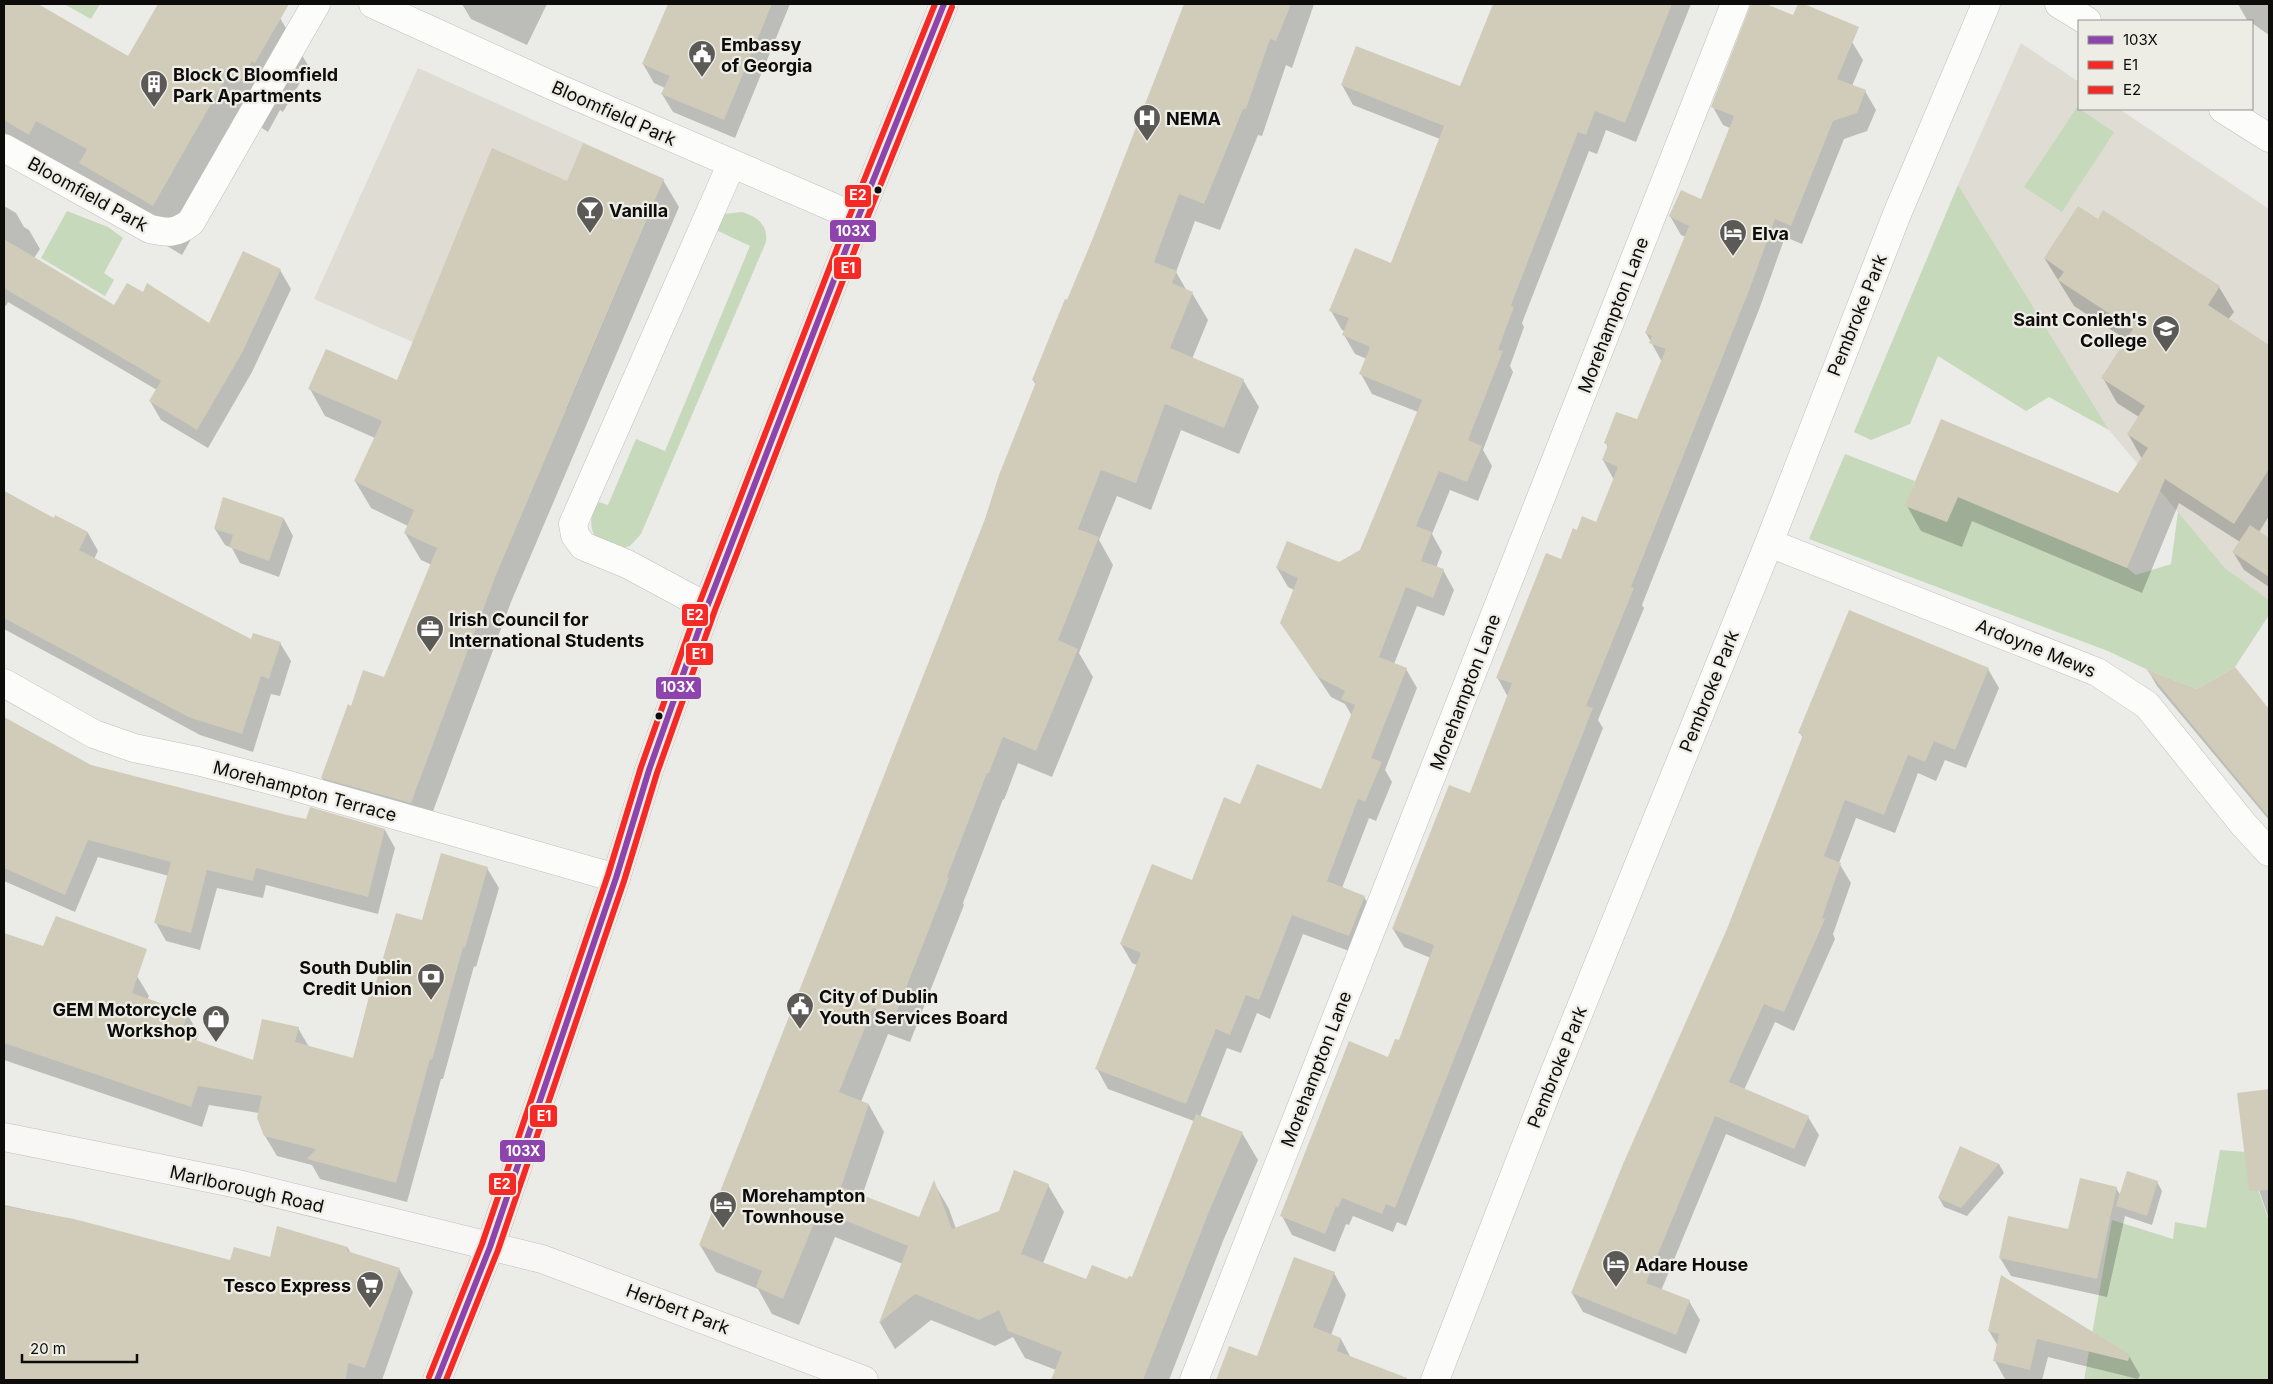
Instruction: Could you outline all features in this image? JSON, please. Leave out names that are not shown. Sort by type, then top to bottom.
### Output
[{"type":"main road","points":[[437,1380],[490,1247],[616,878],[649,770],[708,607],[858,218],[944,4]]},
{"type":"main road","name":"Marlborough Road","points":[[4,1137],[238,1184],[490,1247]]},
{"type":"main road","name":"Herbert Park","points":[[490,1247],[542,1259],[588,1275],[864,1380]]},
{"type":"street","name":"Bloomfield Park","points":[[4,148],[150,229],[165,232],[180,231],[191,222],[316,4]]},
{"type":"street","name":"Bloomfield Park","points":[[373,4],[731,165],[858,218]]},
{"type":"street","name":"Morehampton Lane","points":[[1194,1380],[1735,4]]},
{"type":"street","name":"Pembroke Park","points":[[1434,1380],[1549,1086],[1768,543],[1897,214],[1986,4]]},
{"type":"street","points":[[2059,4],[2085,20]]},
{"type":"street","points":[[2225,110],[2269,138]]},
{"type":"street","points":[[708,607],[627,564],[582,546],[576,535],[574,524],[731,165]]},
{"type":"street","name":"Ardoyne Mews","points":[[1768,543],[2097,672],[2147,705],[2244,825],[2269,852]]},
{"type":"street","name":"Morehampton Terrace","points":[[4,683],[94,734],[134,748],[197,761],[289,785],[616,878]]},
{"type":"shaded area","name":"Saint Conleth's College","points":[[2021,43],[2078,81],[2078,110],[2120,110],[2269,209],[2269,600],[2225,568],[2109,430],[1958,185]]},
{"type":"shaded area","points":[[418,68],[664,179],[567,409],[314,299]]},
{"type":"green space","points":[[64,4],[100,4],[91,19]]},
{"type":"green space","points":[[2077,107],[2078,110],[2081,110],[2114,132],[2062,212],[2024,187]]},
{"type":"green space","points":[[1958,185],[2109,430],[2049,397],[2026,411],[1938,356],[1910,424],[1871,440],[1854,432]]},
{"type":"green space","points":[[67,211],[108,227],[123,238],[104,273],[114,280],[105,296],[41,258]]},
{"type":"green space","points":[[742,212],[753,216],[761,222],[764,226],[766,242],[641,534],[630,546],[620,549],[597,540],[591,526],[596,501],[608,505],[636,439],[665,451],[750,246],[716,230],[724,214]]},
{"type":"green space","points":[[1845,454],[1915,481],[1906,506],[1947,522],[1958,497],[2127,568],[2136,575],[2171,564],[2178,512],[2225,568],[2269,600],[2269,615],[2235,667],[2197,689],[2146,669],[2108,651],[1809,539]]},
{"type":"green space","points":[[2220,1150],[2245,1152],[2269,1221],[2269,1380],[2084,1380],[2112,1220],[2173,1239],[2175,1222],[2206,1228]]},
{"type":"building","name":"Block C Bloomfield Park Apartments","points":[[4,4],[38,4],[128,56],[158,4],[289,4],[255,63],[252,61],[239,83],[227,76],[153,206],[79,163],[87,149],[36,121],[29,135],[4,120]]},
{"type":"building","points":[[668,4],[772,4],[724,120],[661,94],[670,76],[642,64]]},
{"type":"building","points":[[1184,4],[1291,4],[1276,41],[1270,39],[1246,109],[1243,109],[1204,204],[1179,194],[1154,262],[1177,271],[1172,283],[1193,292],[1170,348],[1244,379],[1224,428],[1165,404],[1136,483],[1101,470],[1078,529],[1099,537],[1058,640],[1078,649],[1036,751],[1003,737],[989,773],[987,773],[947,877],[949,878],[895,1016],[873,1008],[839,1092],[869,1104],[841,1187],[919,1217],[934,1180],[952,1229],[999,1211],[1014,1170],[1049,1184],[1021,1254],[1086,1279],[1092,1265],[1127,1279],[1129,1276],[1132,1277],[1196,1114],[1243,1132],[1208,1214],[1143,1380],[1051,1380],[1062,1352],[1008,1331],[999,1310],[979,1320],[915,1294],[879,1323],[908,1246],[849,1222],[819,1211],[783,1299],[756,1287],[762,1271],[699,1245],[985,519],[999,475],[1036,382],[1032,380],[1065,299],[1067,300],[1093,238]]},
{"type":"building","points":[[1493,4],[1672,4],[1625,123],[1595,111],[1586,135],[1578,132],[1511,305],[1514,307],[1498,350],[1503,351],[1468,440],[1482,446],[1467,482],[1439,471],[1416,526],[1432,532],[1421,561],[1444,569],[1433,598],[1406,587],[1379,657],[1407,668],[1371,758],[1382,762],[1365,802],[1358,799],[1327,881],[1365,896],[1349,936],[1292,915],[1259,1000],[1246,995],[1230,1035],[1216,1029],[1186,1104],[1095,1069],[1141,953],[1120,944],[1152,864],[1192,880],[1224,797],[1240,804],[1257,764],[1321,789],[1355,705],[1341,699],[1345,691],[1318,677],[1280,623],[1298,578],[1276,568],[1287,541],[1339,562],[1360,550],[1422,400],[1359,374],[1370,347],[1342,335],[1349,318],[1329,311],[1355,248],[1391,263],[1444,126],[1341,85],[1356,46],[1460,86]]},
{"type":"building","points":[[1751,4],[1766,4],[1793,15],[1798,4],[1804,4],[1859,27],[1837,79],[1866,90],[1857,113],[1833,121],[1791,226],[1775,219],[1750,288],[1631,587],[1634,588],[1586,706],[1593,708],[1395,1208],[1386,1204],[1382,1214],[1342,1198],[1338,1208],[1336,1206],[1325,1234],[1280,1216],[1349,1041],[1388,1057],[1395,1039],[1399,1040],[1434,945],[1392,929],[1449,785],[1470,793],[1512,683],[1496,678],[1546,553],[1561,559],[1573,528],[1577,530],[1582,516],[1596,522],[1618,467],[1602,460],[1608,445],[1604,443],[1616,412],[1637,419],[1666,349],[1649,343],[1652,336],[1645,333],[1689,226],[1669,216],[1681,190],[1701,199],[1734,116],[1711,107]]},
{"type":"building","points":[[583,143],[664,179],[496,575],[411,803],[321,778],[348,704],[351,706],[363,670],[384,677],[437,548],[404,533],[414,510],[354,481],[382,421],[308,389],[326,349],[397,380],[492,148],[567,181]]},
{"type":"building","points":[[2078,206],[2098,219],[2103,210],[2220,286],[2208,305],[2269,345],[2269,469],[2234,524],[2165,479],[2127,568],[1958,497],[1947,522],[1905,506],[1941,419],[2118,493],[2148,448],[2127,434],[2145,406],[2101,378],[2133,329],[2058,280],[2064,272],[2044,258]]},
{"type":"building","points":[[4,239],[114,305],[127,283],[143,292],[147,283],[209,323],[243,251],[281,269],[242,353],[197,430],[149,401],[161,381],[4,288]]},
{"type":"building","points":[[4,491],[54,518],[55,515],[88,532],[79,550],[251,639],[253,633],[281,642],[269,679],[261,676],[242,734],[188,717],[4,618]]},
{"type":"building","points":[[223,497],[284,518],[269,561],[229,547],[233,535],[214,529]]},
{"type":"building","points":[[2250,525],[2269,538],[2269,577],[2232,552]]},
{"type":"building","points":[[1849,610],[1989,668],[1955,750],[1934,741],[1925,762],[1908,755],[1884,815],[1845,800],[1824,856],[1841,863],[1822,918],[1825,919],[1784,1012],[1764,1004],[1729,1082],[1809,1116],[1794,1149],[1715,1116],[1646,1283],[1690,1300],[1676,1335],[1571,1293],[1623,1164],[1727,929],[1803,735],[1798,733]]},
{"type":"building","points":[[2235,667],[2269,709],[2269,817],[2146,669],[2197,689]]},
{"type":"building","points":[[4,717],[91,765],[291,816],[306,819],[310,807],[385,829],[368,897],[256,868],[253,881],[207,870],[191,933],[154,923],[171,862],[88,840],[65,895],[4,868]]},
{"type":"building","points":[[441,853],[488,867],[465,948],[463,947],[432,1060],[430,1059],[396,1183],[307,1159],[316,1149],[264,1136],[257,1118],[262,1096],[198,1086],[191,1107],[4,1043],[4,933],[43,946],[56,916],[147,949],[132,993],[188,1013],[181,1035],[253,1060],[262,1019],[299,1027],[295,1042],[353,1058],[372,985],[375,986],[396,913],[422,920]]},
{"type":"building","points":[[2269,1089],[2269,1190],[2249,1191],[2237,1093]]},
{"type":"building","points":[[1960,1146],[1999,1164],[1961,1208],[1938,1198]]},
{"type":"building","points":[[2127,1171],[2158,1181],[2147,1216],[2116,1206]]},
{"type":"building","points":[[2080,1178],[2117,1187],[2097,1279],[1999,1258],[2008,1216],[2068,1229]]},
{"type":"building","points":[[4,1206],[74,1219],[230,1260],[234,1247],[270,1257],[277,1226],[348,1247],[347,1251],[400,1268],[365,1368],[348,1363],[346,1380],[4,1380]]},
{"type":"building","points":[[1294,1257],[1335,1272],[1313,1327],[1341,1338],[1337,1351],[1407,1378],[1407,1380],[1216,1380],[1229,1346],[1257,1356]]},
{"type":"building","points":[[2001,1275],[2130,1355],[2128,1361],[2037,1339],[2030,1370],[1993,1361],[1999,1334],[1988,1331]]},
{"type":"transit line","name":"E2","points":[[429,1377],[482,1244],[608,875],[641,767],[699,604],[850,215],[935,4]]},
{"type":"transit line","name":"103X","points":[[437,1380],[490,1247],[616,878],[649,770],[707,607],[858,218],[944,4]]},
{"type":"transit line","name":"E1","points":[[446,1380],[498,1250],[624,881],[657,773],[715,610],[866,221],[952,7]]},
{"type":"place","name":"Embassy of Georgia","points":[[702,78]]},
{"type":"place","name":"Block C Bloomfield Park Apartments","points":[[154,108]]},
{"type":"place","name":"NEMA","points":[[1147,142]]},
{"type":"place","name":"Vanilla","points":[[590,234]]},
{"type":"place","name":"Elva","points":[[1733,257]]},
{"type":"place","name":"Saint Conleth's College","points":[[2166,353]]},
{"type":"place","name":"Irish Council for International Students","points":[[430,653]]},
{"type":"place","name":"South Dublin Credit Union","points":[[431,1001]]},
{"type":"place","name":"City of Dublin Youth Services Board","points":[[800,1030]]},
{"type":"place","name":"GEM Motorcycle Workshop","points":[[216,1043]]},
{"type":"place","name":"Morehampton Townhouse","points":[[723,1229]]},
{"type":"place","name":"Adare House","points":[[1616,1288]]},
{"type":"place","name":"Tesco Express","points":[[370,1309]]}]
